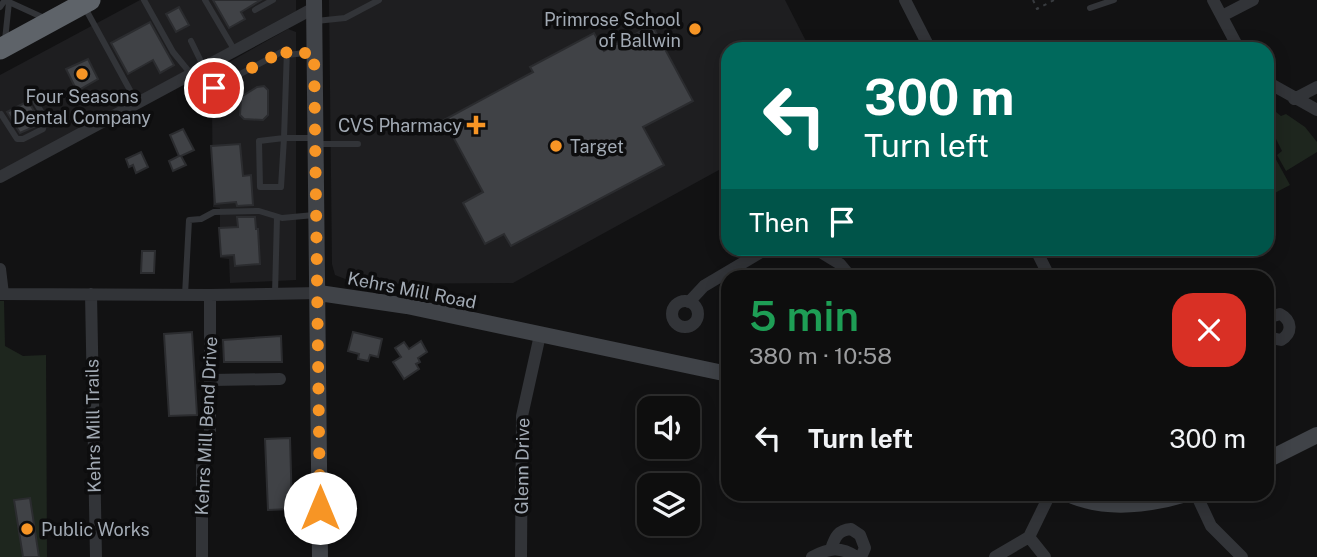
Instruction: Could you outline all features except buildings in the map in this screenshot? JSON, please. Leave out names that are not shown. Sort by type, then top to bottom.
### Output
[{"type":"highway","points":[[2,48],[87,2]]},
{"type":"street","points":[[905,0],[926,42]]},
{"type":"street","points":[[1213,0],[1233,42]]},
{"type":"street","points":[[1222,16],[1253,0]]},
{"type":"street","points":[[0,177],[314,10],[320,557]]},
{"type":"street","points":[[1274,87],[1317,110]]},
{"type":"street","points":[[1294,99],[1317,87]]},
{"type":"street","points":[[732,270],[755,256]]},
{"type":"street","points":[[829,256],[844,270]]},
{"type":"street","points":[[0,270],[2,294]]},
{"type":"street","points":[[689,302],[705,286],[721,276]]},
{"type":"street","name":"Kehrs Mill Road","points":[[2,294],[319,293],[407,306],[721,373]]},
{"type":"street","name":"Kehrs Mill Trails","points":[[91,295],[96,557]]},
{"type":"street","name":"Kehrs Mill Bend Drive","points":[[202,557],[202,463],[210,430],[211,295]]},
{"type":"street","points":[[1274,316],[1280,314],[1287,319],[1290,327],[1281,340],[1274,338]]},
{"type":"street","name":"Glenn Drive","points":[[521,557],[522,416],[540,335]]},
{"type":"street","points":[[211,380],[280,379]]},
{"type":"street","points":[[1274,457],[1317,436]]},
{"type":"street","points":[[995,557],[1029,537],[1046,501]]},
{"type":"street","points":[[1089,501],[1109,504],[1155,501]]},
{"type":"street","points":[[1199,501],[1211,526],[1242,557]]},
{"type":"street","points":[[812,557],[831,549],[855,555],[865,548],[860,535],[851,529],[842,530],[835,537],[831,549]]},
{"type":"street","points":[[1029,537],[1045,557]]},
{"type":"lane","points":[[144,0],[173,52],[191,74]]},
{"type":"lane","points":[[205,0],[234,51]]},
{"type":"lane","points":[[255,10],[273,0]]},
{"type":"lane","points":[[314,10],[345,18],[379,0]]},
{"type":"lane","points":[[1090,8],[1114,0]]},
{"type":"lane","points":[[0,7],[8,1]]},
{"type":"lane","points":[[8,1],[52,21]]},
{"type":"lane","points":[[2,48],[8,1]]},
{"type":"lane","points":[[87,2],[137,103]]},
{"type":"lane","points":[[191,41],[214,88],[287,49],[284,138],[281,187],[260,187],[259,141],[284,138],[358,144]]},
{"type":"lane","points":[[286,55],[314,52]]},
{"type":"lane","points":[[1,114],[17,139],[23,139],[43,129],[45,118],[30,93]]},
{"type":"lane","points":[[185,295],[189,220],[201,219],[214,212],[259,211],[277,216],[316,215]]},
{"type":"lane","points":[[275,294],[277,216]]},
{"type":"path","points":[[1033,0],[1037,9],[1054,0]]},
{"type":"shaded area","points":[[140,0],[296,0],[296,11],[0,172],[0,75]]},
{"type":"shaded area","name":"Target","points":[[329,0],[785,0],[806,42],[721,42],[721,169],[513,283],[358,284],[335,275],[332,264]]},
{"type":"shaded area","points":[[288,29],[296,32],[296,280],[230,283],[229,259],[220,258],[220,208],[213,207],[212,104],[199,79]]},
{"type":"shaded area","points":[[1274,113],[1281,116],[1286,114],[1305,127],[1317,142],[1317,152],[1286,171],[1277,155],[1282,151],[1274,135]]},
{"type":"shaded area","points":[[1274,156],[1290,185],[1274,193]]},
{"type":"shaded area","points":[[0,301],[4,301],[5,346],[23,356],[46,355],[47,557],[0,557]]},
{"type":"place","name":"Primrose School of Ballwin","points":[[695,29]]},
{"type":"place","name":"Four Seasons Dental Company","points":[[82,74]]},
{"type":"place","name":"CVS Pharmacy","points":[[476,125]]},
{"type":"place","name":"Target","points":[[556,146]]},
{"type":"place","name":"Public Works","points":[[27,529]]},
{"type":"route","points":[[214,88],[287,49],[286,55],[314,52],[320,508]]}]
